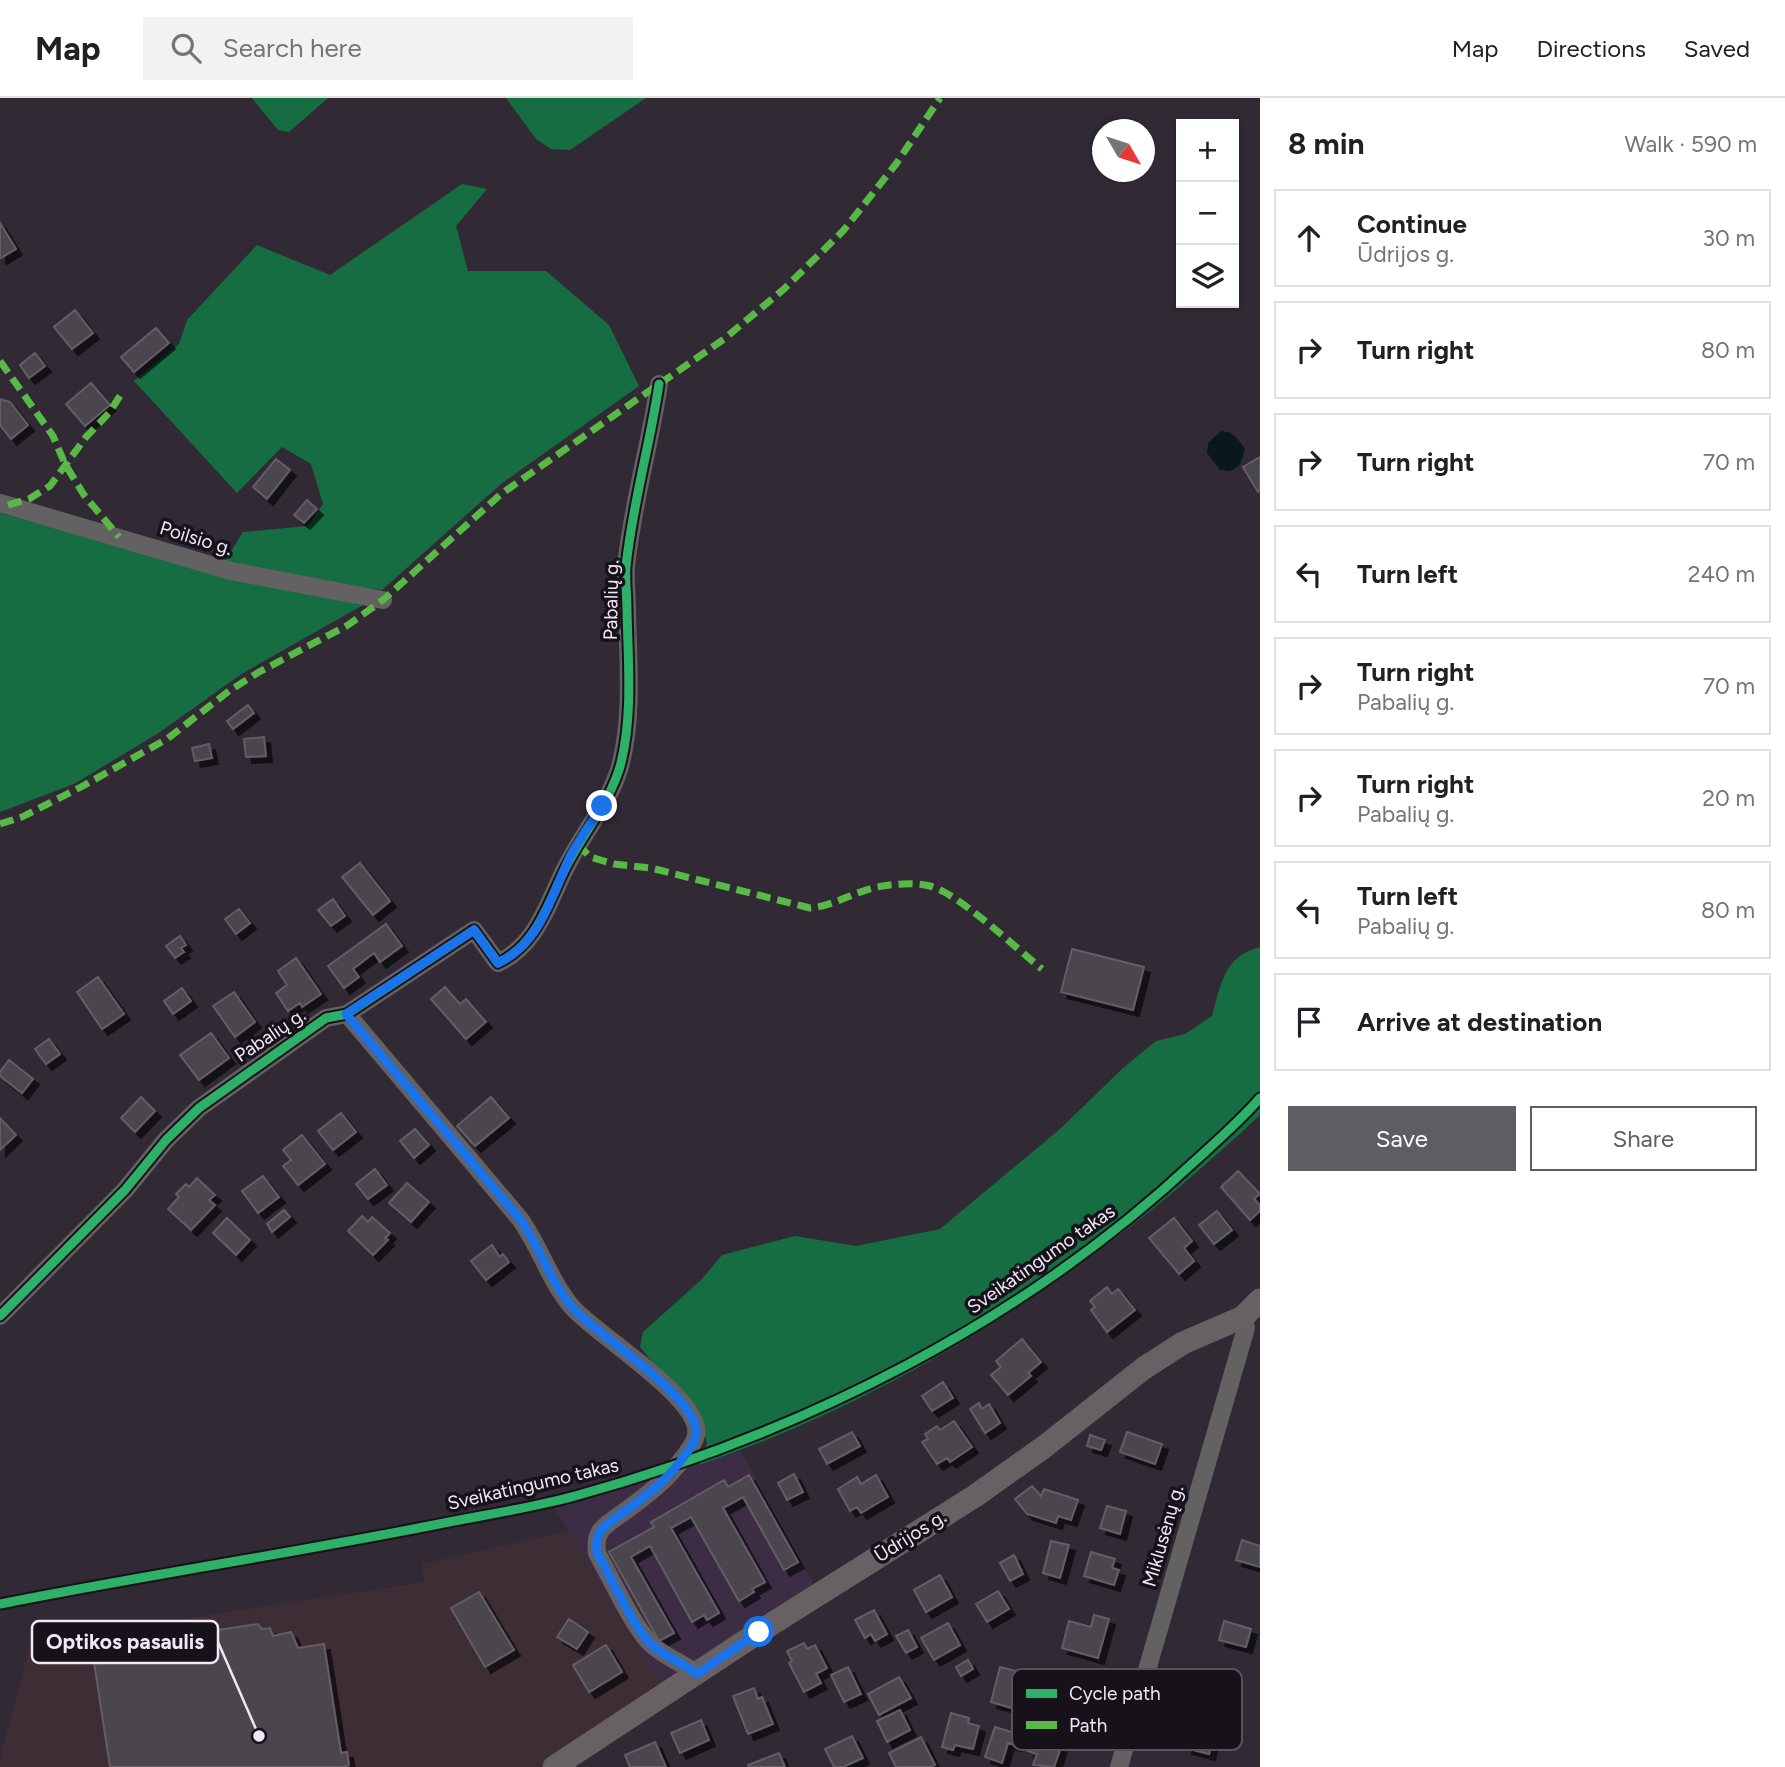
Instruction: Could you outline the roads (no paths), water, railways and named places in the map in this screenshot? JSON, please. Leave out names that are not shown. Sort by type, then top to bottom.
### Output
[{"type":"main road","name":"Ūdrijos g.","points":[[554,1767],[820,1593],[975,1496],[1044,1447],[1144,1368],[1183,1343],[1243,1317],[1260,1300]]},
{"type":"street","name":"Pabalių g.","points":[[0,1316],[125,1189],[166,1140],[199,1108],[326,1018],[346,1014],[474,930],[498,963],[524,945],[538,928],[572,854],[614,783],[621,763],[629,675],[626,569],[659,384]]},
{"type":"street","name":"Poilsio g.","points":[[0,503],[231,571],[383,600]]},
{"type":"street","points":[[346,1014],[520,1219],[533,1237],[562,1295],[574,1309],[602,1335],[654,1375],[681,1402],[695,1421],[696,1434],[679,1464],[664,1481],[601,1529],[596,1541],[597,1553],[642,1633],[652,1646],[683,1662],[697,1674]]},
{"type":"street","name":"Miklusėnų g.","points":[[1147,1669],[1246,1328],[1243,1317]]},
{"type":"street","name":"Miklusėnų g.","points":[[1119,1767],[1124,1750]]},
{"type":"place","name":"Optikos pasaulis","points":[[259,1736]]}]
